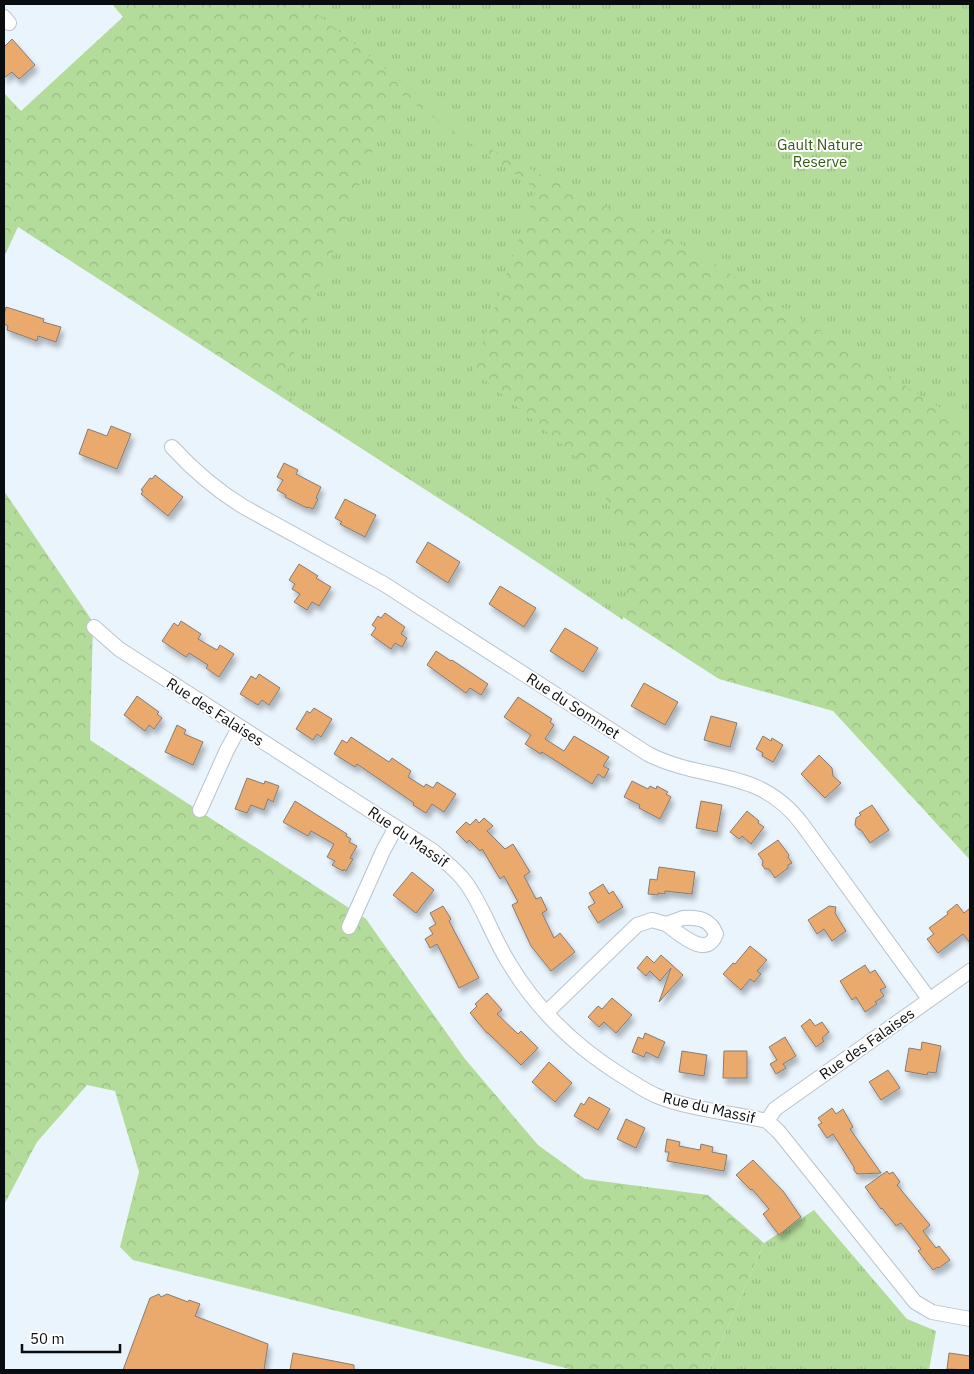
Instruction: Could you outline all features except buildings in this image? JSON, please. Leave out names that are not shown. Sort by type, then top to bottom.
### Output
[{"type":"street","name":"Rue du Sommet","points":[[172,447],[192,469],[231,499],[384,584],[648,754],[678,766],[749,783],[774,796],[796,816],[929,1000]]},
{"type":"street","name":"Rue des Falaises","points":[[94,627],[119,649],[339,792]]},
{"type":"street","points":[[200,810],[239,728]]},
{"type":"street","name":"Rue du Massif","points":[[339,792],[433,851],[447,863],[465,882],[516,975],[546,1013],[587,1052],[655,1095],[675,1102],[767,1122],[779,1132],[915,1302],[932,1312],[970,1320]]},
{"type":"street","points":[[349,927],[383,851],[396,827]]},
{"type":"street","points":[[546,1013],[638,925],[652,920],[666,924]]},
{"type":"street","name":"Rue des Falaises","points":[[767,1122],[775,1109],[970,971]]},
{"type":"green space","points":[[112,4],[970,4],[970,860],[833,711],[719,679],[18,227],[4,257],[4,93],[21,111],[123,17]]},
{"type":"green space","name":"Gault Nature Reserve","points":[[305,4],[970,4],[970,427],[691,249],[474,141]]},
{"type":"green space","points":[[396,91],[536,189],[473,370],[591,469],[632,550],[623,620],[430,490],[299,407],[281,386]]},
{"type":"green space","points":[[4,491],[93,622],[90,740],[366,919],[465,1059],[538,1145],[585,1179],[708,1195],[764,1243],[709,1370],[573,1370],[133,1260],[120,1247],[139,1172],[115,1091],[87,1085],[37,1142],[4,1205]]},
{"type":"green space","points":[[814,1210],[907,1319],[936,1331],[929,1370],[709,1370],[764,1243]]}]
